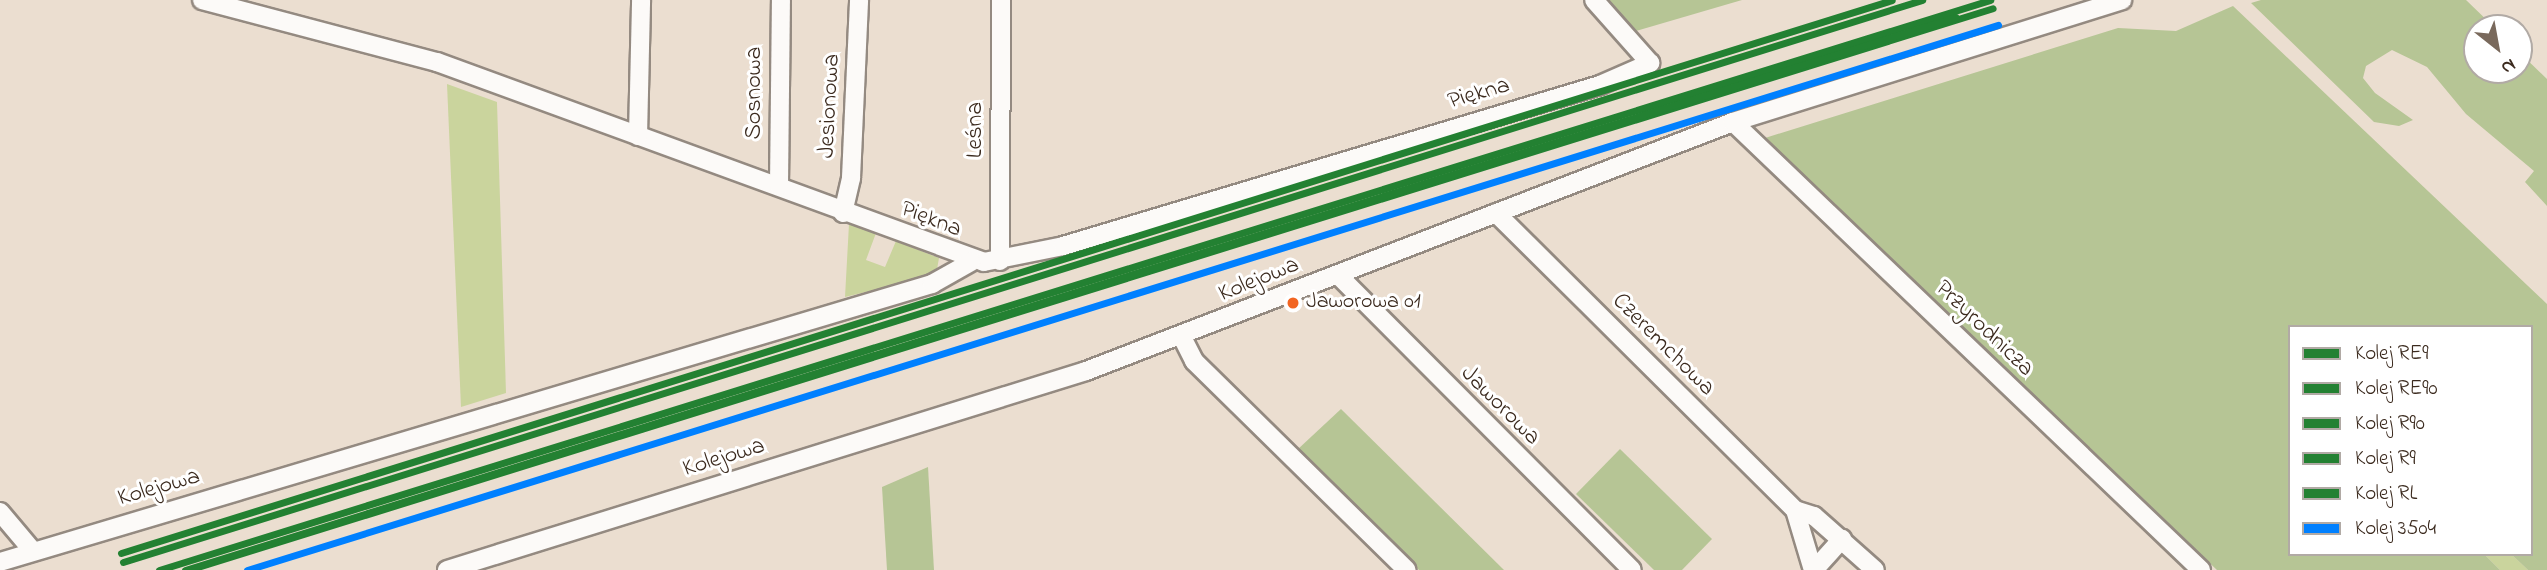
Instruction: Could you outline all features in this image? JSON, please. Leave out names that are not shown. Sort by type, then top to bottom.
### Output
[{"type":"street","name":"Piękna","points":[[202,0],[437,62],[779,186],[971,262],[1000,261],[1600,85],[1650,63],[1594,0]]},
{"type":"street","points":[[638,136],[641,0]]},
{"type":"street","name":"Sosnowa","points":[[779,186],[780,0]]},
{"type":"street","name":"Jesionowa","points":[[843,213],[851,178],[859,0]]},
{"type":"street","name":"Leśna","points":[[1000,261],[1001,0]]},
{"type":"street","name":"Kolejowa","points":[[447,570],[1182,337],[1732,122],[2122,0]]},
{"type":"street","name":"Przyrodnicza","points":[[1732,122],[2201,570]]},
{"type":"street","name":"Czeremchowa","points":[[1496,213],[1795,510],[1814,516],[1875,570]]},
{"type":"street","name":"Kolejowa","points":[[0,562],[32,550],[932,284],[971,262]]},
{"type":"street","name":"Jaworowa","points":[[1338,275],[1632,570]]},
{"type":"street","points":[[1182,337],[1194,360],[1408,570]]},
{"type":"street","name":"Czeremchowa","points":[[1795,510],[1813,570],[1842,540]]},
{"type":"street","points":[[0,512],[32,550]]},
{"type":"green space","points":[[1603,0],[1742,0],[1636,31]]},
{"type":"green space","points":[[2261,0],[2466,0],[2480,14],[2463,14],[2463,84],[2533,84],[2533,66],[2547,79],[2547,206],[2525,182],[2534,171],[2466,114],[2427,67],[2392,50],[2366,66],[2363,78],[2375,93],[2413,120],[2399,126],[2374,122],[2251,3]]},
{"type":"green space","points":[[2233,6],[2547,304],[2547,570],[2528,570],[2513,556],[2533,556],[2533,325],[2288,325],[2288,556],[2486,556],[2500,570],[2217,570],[1765,138],[2118,28],[2176,31]]},
{"type":"green space","points":[[447,84],[497,102],[506,393],[461,407]]},
{"type":"green space","points":[[849,224],[876,233],[866,260],[885,267],[896,241],[939,258],[936,275],[845,297]]},
{"type":"green space","points":[[1341,409],[1504,570],[1419,570],[1297,450]]},
{"type":"green space","points":[[1620,449],[1712,539],[1682,570],[1654,570],[1576,494]]},
{"type":"green space","points":[[928,467],[934,570],[887,570],[882,487]]},
{"type":"green space","points":[[2486,556],[2513,556],[2528,570],[2500,570]]},
{"type":"rail line","name":"RL","points":[[121,553],[1892,0]]},
{"type":"rail line","name":"R90","points":[[123,562],[1922,0]]},
{"type":"rail line","name":"RE9","points":[[159,570],[1990,0]]},
{"type":"rail line","name":"RE90","points":[[188,570],[1993,8]]},
{"type":"rail line","name":"R9","points":[[185,570],[1956,17]]},
{"type":"rail line","name":"3504","points":[[247,570],[1998,25]]},
{"type":"place","name":"Jaworowa 01","points":[[1293,303]]}]
